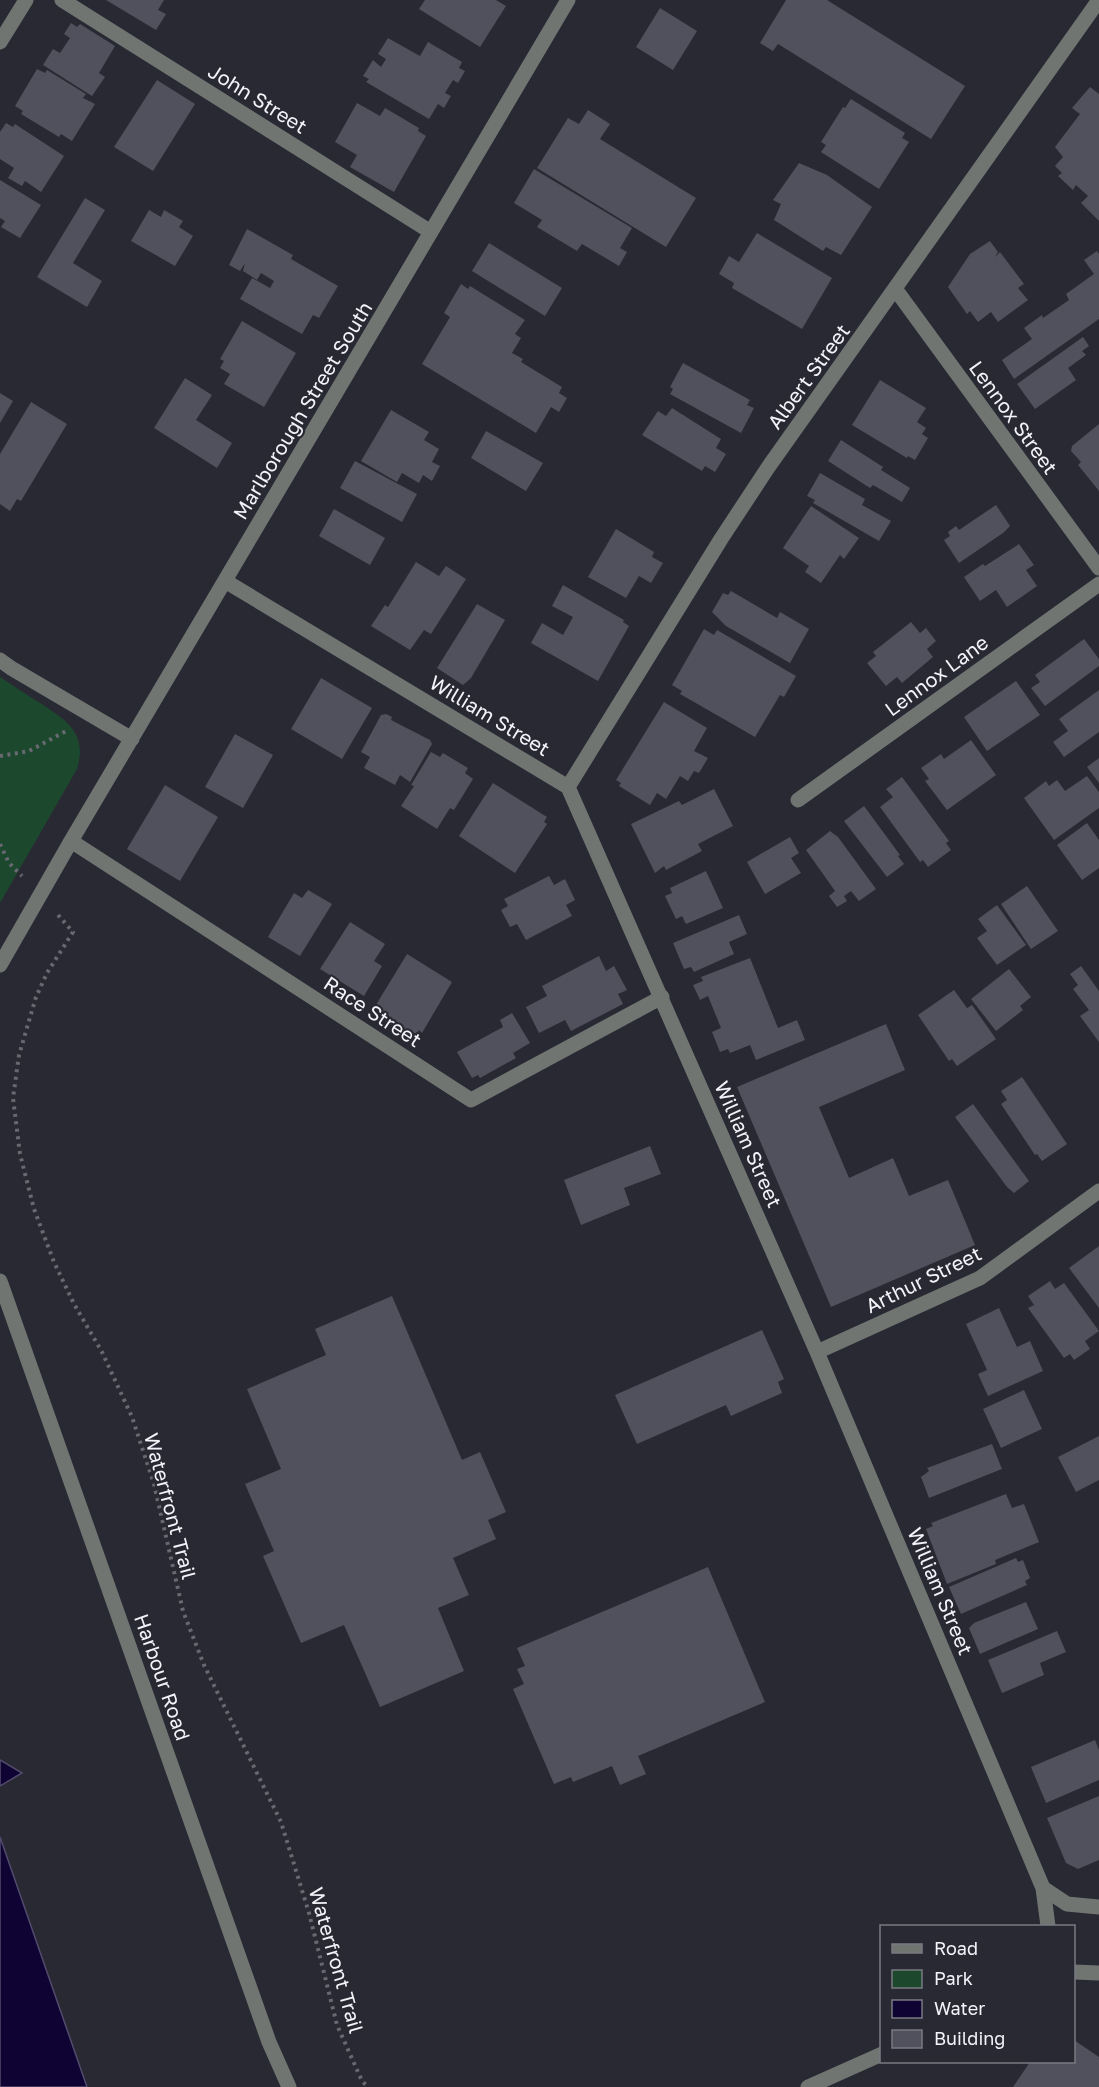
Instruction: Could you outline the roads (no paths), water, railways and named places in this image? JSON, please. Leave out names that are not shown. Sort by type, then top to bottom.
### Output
[{"type":"street","points":[[0,42],[26,0]]},
{"type":"street","name":"John Street","points":[[62,0],[431,232]]},
{"type":"street","name":"Marlborough Street South","points":[[71,841],[568,0]]},
{"type":"street","name":"Albert Street","points":[[568,787],[721,539],[767,469],[896,290],[1099,0]]},
{"type":"street","name":"Lennox Street","points":[[896,290],[1099,568]]},
{"type":"street","name":"William Street","points":[[225,581],[568,787],[817,1352],[1043,1888],[1048,1925]]},
{"type":"street","name":"Lennox Lane","points":[[798,800],[1099,584]]},
{"type":"street","points":[[0,660],[132,739]]},
{"type":"street","points":[[0,965],[5,942],[71,841]]},
{"type":"street","name":"Race Street","points":[[71,841],[471,1100],[662,997]]},
{"type":"street","name":"Arthur Street","points":[[817,1352],[980,1278],[1099,1191]]},
{"type":"street","name":"Harbour Road","points":[[0,1281],[269,2042],[289,2087]]},
{"type":"street","points":[[1043,1888],[1067,1904],[1099,1907]]},
{"type":"street","points":[[1075,1972],[1099,1973]]},
{"type":"street","points":[[808,2087],[880,2055]]},
{"type":"water","points":[[0,1760],[22,1773],[0,1786]]},
{"type":"water","points":[[0,1837],[87,2087],[0,2087]]}]
